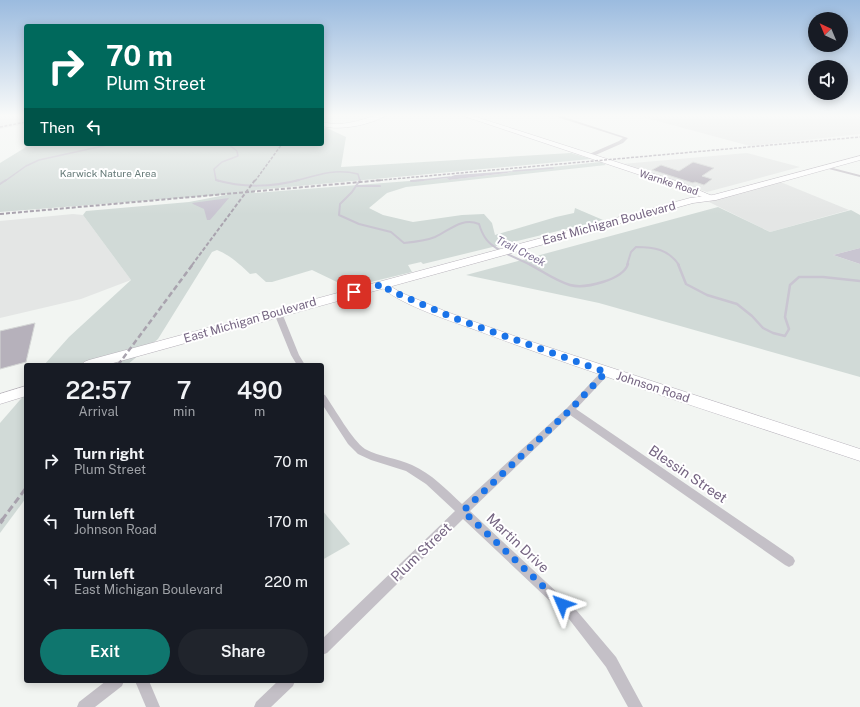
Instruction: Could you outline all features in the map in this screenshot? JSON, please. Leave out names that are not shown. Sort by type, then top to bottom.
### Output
[{"type":"main road","name":"East Michigan Boulevard","points":[[97,363],[386,287],[479,258],[693,200],[713,198],[860,158]]},
{"type":"main road","name":"East Michigan Boulevard","points":[[386,287],[490,263],[701,204],[713,198]]},
{"type":"main road","name":"East Michigan Boulevard","points":[[124,363],[279,316]]},
{"type":"main road","points":[[0,389],[24,383]]},
{"type":"main road","points":[[0,398],[24,392]]},
{"type":"street","name":"Warnke Road","points":[[565,148],[680,185],[713,198]]},
{"type":"street","points":[[589,156],[607,148]]},
{"type":"street","points":[[827,167],[860,176]]},
{"type":"street","name":"Johnson Road","points":[[386,287],[458,319],[606,372],[860,455]]},
{"type":"street","points":[[279,316],[300,363]]},
{"type":"street","name":"Plum Street","points":[[324,646],[463,511],[570,410],[606,372]]},
{"type":"street","name":"Martin Drive","points":[[324,400],[351,441],[361,451],[414,471],[430,480],[573,615],[610,662],[636,707]]},
{"type":"street","name":"Blessin Street","points":[[570,410],[789,561]]},
{"type":"street","points":[[84,707],[114,683]]},
{"type":"street","points":[[143,683],[153,707]]},
{"type":"street","points":[[261,707],[286,683]]},
{"type":"shaded area","points":[[747,153],[800,167],[707,192],[622,164]]},
{"type":"shaded area","points":[[513,171],[449,180],[447,178],[455,175]]},
{"type":"shaded area","points":[[778,181],[849,210],[770,232],[709,202],[714,199]]},
{"type":"shaded area","points":[[229,198],[210,220],[207,220],[204,209],[192,203]]},
{"type":"shaded area","points":[[73,214],[83,215],[131,280],[81,299],[0,318],[0,221]]},
{"type":"shaded area","points":[[860,248],[860,264],[833,255]]},
{"type":"green space","name":"Karwick Nature Area","points":[[24,148],[344,148],[341,167],[571,153],[591,159],[256,190],[254,193],[448,178],[449,180],[513,171],[601,162],[606,165],[406,187],[387,193],[369,208],[383,215],[413,222],[462,215],[484,214],[492,223],[495,235],[574,213],[575,208],[603,220],[423,264],[421,262],[408,265],[412,272],[342,289],[337,282],[312,270],[272,282],[266,282],[256,273],[250,274],[226,254],[217,250],[212,252],[158,339],[129,363],[46,363],[69,337],[131,280],[83,215],[86,211],[189,202],[231,194],[0,212],[0,163]]},
{"type":"green space","points":[[718,207],[770,232],[851,210],[860,215],[860,248],[833,255],[860,264],[860,377],[599,303],[466,275]]},
{"type":"green space","points":[[24,395],[24,501],[0,533],[0,423]]},
{"type":"green space","points":[[324,512],[350,544],[324,559]]},
{"type":"building","points":[[693,162],[714,168],[702,176],[712,179],[704,185],[652,170],[661,165],[679,171]]},
{"type":"building","points":[[35,323],[26,362],[0,369],[0,331]]},
{"type":"waterway","points":[[5,181],[26,166],[39,160],[94,148]]},
{"type":"waterway","name":"Trail Creek","points":[[216,180],[214,169],[222,162],[238,156],[237,151],[233,148]]},
{"type":"waterway","points":[[513,171],[553,168]]},
{"type":"waterway","name":"Trail Creek","points":[[299,180],[326,173],[350,172],[358,174],[360,180]]},
{"type":"waterway","points":[[420,180],[450,177]]},
{"type":"waterway","points":[[0,184],[6,180]]},
{"type":"waterway","name":"Trail Creek","points":[[216,180],[226,183],[258,186],[299,180]]},
{"type":"waterway","name":"Trail Creek","points":[[295,181],[299,180]]},
{"type":"waterway","name":"Trail Creek","points":[[356,186],[360,180]]},
{"type":"waterway","points":[[411,181],[420,180]]},
{"type":"waterway","points":[[413,181],[420,180]]},
{"type":"waterway","points":[[356,186],[380,186]]},
{"type":"waterway","name":"Trail Creek","points":[[356,186],[340,204],[339,215],[359,224],[391,232],[404,243],[435,237],[456,225],[473,222],[479,224],[486,240],[500,250]]},
{"type":"waterway","name":"Trail Creek","points":[[627,265],[631,252],[636,247],[655,248],[665,252],[670,255],[679,265]]},
{"type":"waterway","name":"Trail Creek","points":[[505,253],[530,264]]},
{"type":"waterway","name":"Trail Creek","points":[[530,264],[549,276],[570,285],[585,286],[603,282],[619,275],[625,270],[628,264]]},
{"type":"waterway","name":"Trail Creek","points":[[678,264],[686,284],[707,295],[737,304],[752,316],[763,328],[773,333],[785,336],[789,329],[785,317],[790,285],[799,277],[823,277],[860,281]]},
{"type":"railway","points":[[255,181],[279,148]]},
{"type":"railway","points":[[371,181],[738,148]]},
{"type":"railway","points":[[246,192],[255,180]]},
{"type":"railway","points":[[246,192],[383,180]]},
{"type":"railway","points":[[0,214],[246,192]]},
{"type":"railway","points":[[192,265],[246,192]]},
{"type":"railway","points":[[119,363],[193,264]]},
{"type":"railway","points":[[2,520],[24,491]]},
{"type":"railway","points":[[0,523],[3,519]]},
{"type":"route","points":[[354,292],[384,284],[389,290],[443,314],[606,372],[570,410],[463,511],[562,604]]}]
